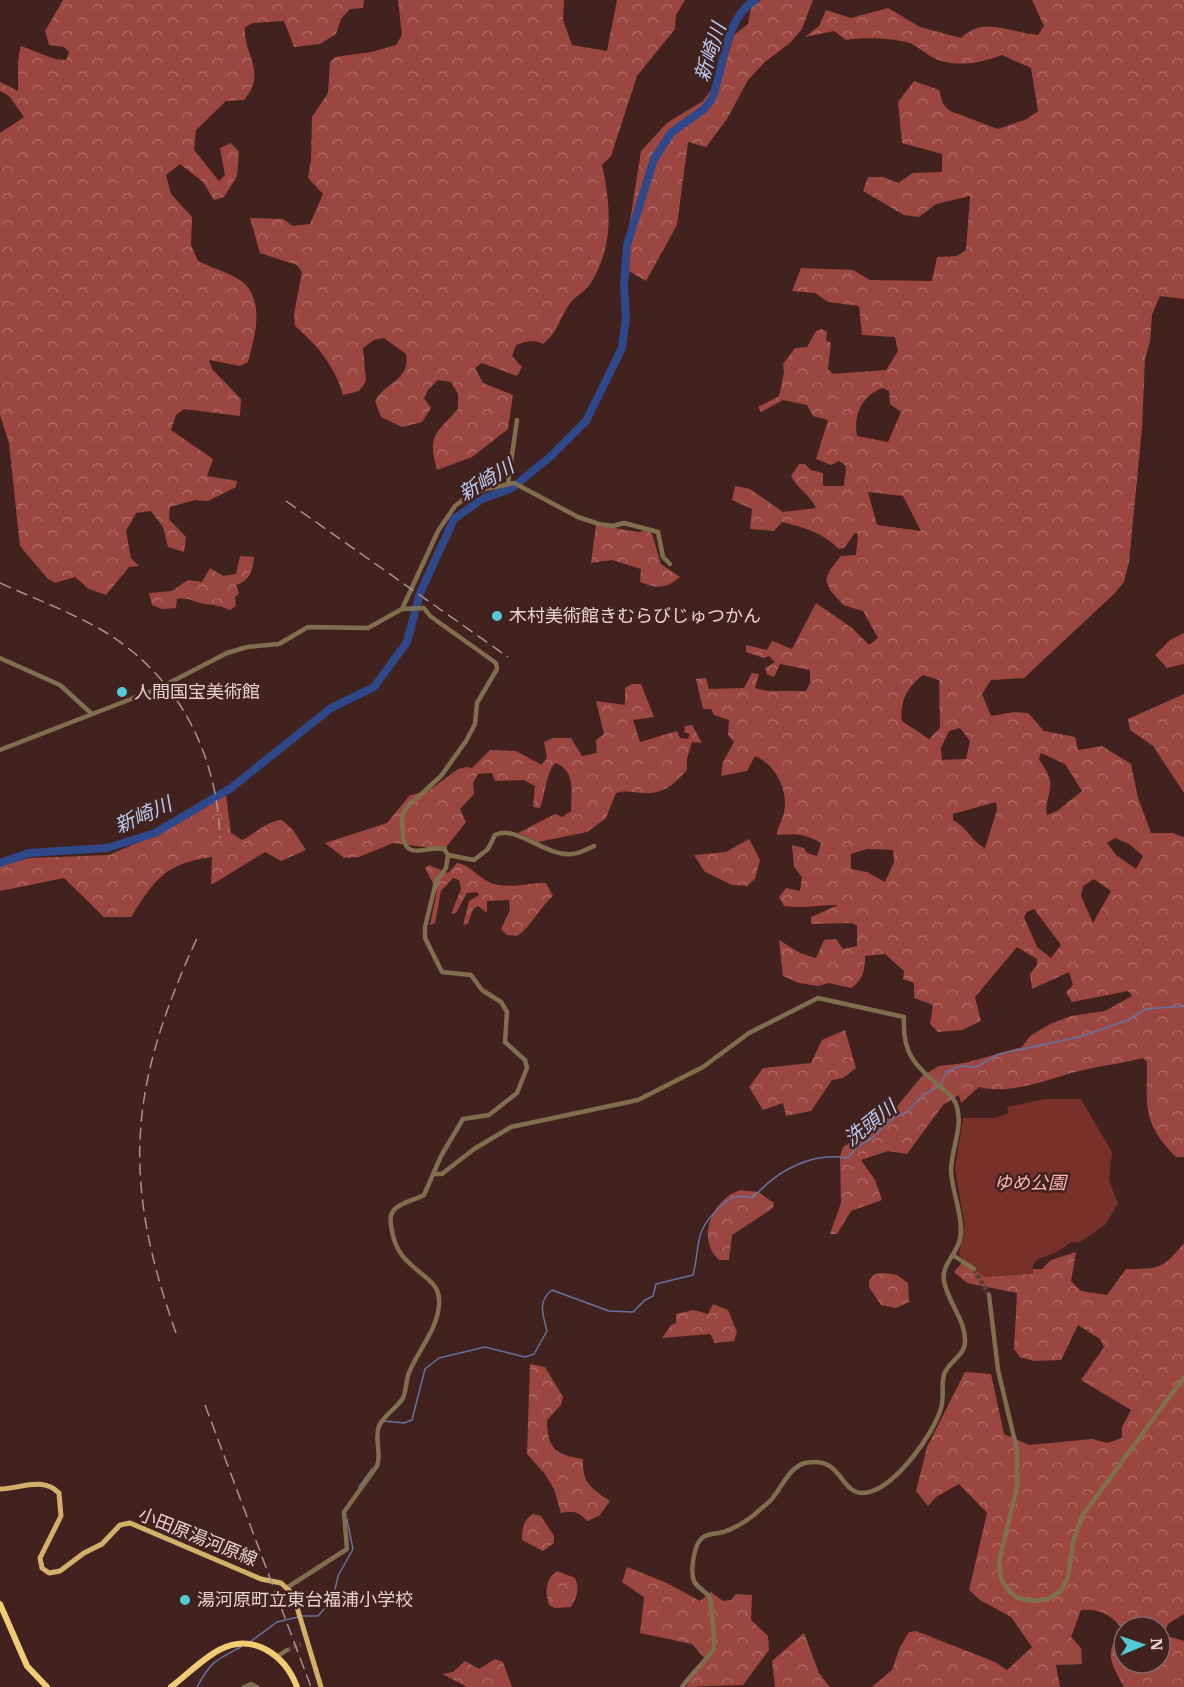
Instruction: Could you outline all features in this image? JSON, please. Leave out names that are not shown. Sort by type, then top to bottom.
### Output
[{"type":"highway","points":[[0,1604],[26,1664],[47,1687]]},
{"type":"highway","points":[[171,1687],[213,1654],[229,1647],[253,1645],[278,1656],[288,1668],[297,1687]]},
{"type":"main road","name":"小田原湯河原線","points":[[0,1490],[29,1483],[54,1489],[59,1493],[61,1516],[40,1558],[42,1568],[49,1573],[59,1573],[84,1553],[102,1544],[120,1525],[130,1523],[261,1579],[288,1587]]},
{"type":"main road","points":[[288,1587],[293,1594],[304,1643],[321,1687]]},
{"type":"street","points":[[511,483],[518,420]]},
{"type":"street","points":[[402,609],[438,531],[455,506],[464,499],[511,483],[522,486],[578,517],[599,524],[613,526],[624,523],[658,532],[663,557],[670,564]]},
{"type":"street","points":[[169,683],[227,653],[247,647],[279,644],[308,627],[368,628],[402,609],[421,608],[489,656],[496,663],[497,669],[477,703],[475,724],[466,741],[441,776],[405,809],[402,816],[403,842],[408,849],[426,852],[437,848],[444,849],[447,855],[446,868],[436,882],[426,921],[425,938],[442,972],[471,975],[482,990],[501,1002],[507,1012],[505,1042],[525,1060],[526,1068],[517,1093],[489,1115],[463,1119],[441,1156],[424,1195],[398,1207],[390,1220],[393,1240],[405,1262],[429,1279],[439,1296],[436,1316],[408,1376],[403,1398],[380,1425],[377,1434],[380,1458],[377,1466],[344,1512],[347,1549],[288,1587]]},
{"type":"street","points":[[0,658],[63,687],[92,714]]},
{"type":"street","points":[[0,750],[162,687]]},
{"type":"street","points":[[447,855],[474,861],[488,849],[495,835],[503,832],[514,834],[546,851],[571,855],[594,846]]},
{"type":"street","points":[[435,1174],[442,1174],[474,1149],[511,1127],[639,1100],[703,1067],[748,1033],[818,998],[904,1017],[904,1045],[908,1055],[922,1071],[953,1098],[959,1120],[951,1170],[961,1228],[958,1247],[945,1271],[944,1282],[961,1320],[965,1348],[944,1373],[941,1408],[914,1457],[889,1479],[862,1492],[853,1490],[835,1468],[828,1464],[803,1464],[792,1472],[770,1501],[752,1517],[726,1531],[711,1534],[701,1540],[696,1551],[693,1575],[694,1580],[712,1603],[710,1616],[714,1644],[711,1652],[682,1687]]},
{"type":"street","points":[[953,1256],[974,1269]]},
{"type":"street","points":[[989,1295],[998,1370],[1017,1450],[1018,1473],[1012,1511],[1000,1552],[999,1571],[1006,1587],[1018,1598],[1042,1601],[1061,1591],[1068,1577],[1073,1542],[1082,1516],[1184,1377]]},
{"type":"street","points":[[278,1656],[286,1650]]},
{"type":"street","points":[[244,1687],[251,1684],[257,1687]]},
{"type":"green space","points":[[63,0],[364,0],[363,8],[350,9],[341,19],[336,34],[320,44],[294,47],[284,21],[253,23],[245,27],[247,47],[254,72],[251,90],[244,100],[226,101],[196,130],[194,150],[219,181],[225,175],[220,148],[231,143],[239,152],[237,176],[224,197],[214,200],[203,182],[180,164],[166,175],[171,194],[192,217],[191,245],[198,261],[241,280],[251,292],[255,302],[256,322],[248,362],[240,366],[209,360],[212,369],[241,399],[240,416],[184,409],[176,415],[171,430],[213,459],[207,476],[237,481],[236,487],[208,501],[195,500],[170,507],[169,519],[186,537],[184,552],[168,547],[163,527],[151,511],[136,513],[126,531],[131,558],[139,566],[129,567],[106,595],[89,589],[75,577],[55,583],[47,578],[20,546],[9,443],[0,415],[0,133],[24,117],[9,96],[0,91],[0,82],[18,91],[18,63],[21,46],[55,59],[66,60],[69,52],[64,47],[49,45],[45,31]]},
{"type":"green space","points":[[398,0],[564,0],[563,20],[572,45],[607,51],[617,0],[685,0],[676,15],[675,29],[637,76],[611,156],[602,165],[609,210],[607,240],[604,254],[591,283],[567,307],[556,330],[548,340],[543,344],[533,341],[516,345],[512,356],[522,367],[517,376],[482,363],[475,368],[483,383],[513,395],[508,429],[472,457],[437,470],[433,441],[439,430],[458,409],[458,394],[451,382],[438,380],[428,390],[424,398],[431,408],[422,422],[402,427],[381,417],[375,401],[401,375],[407,363],[406,354],[384,338],[374,340],[363,348],[366,381],[359,391],[343,395],[330,365],[311,341],[295,326],[294,314],[302,272],[297,265],[260,253],[250,218],[283,219],[293,226],[310,224],[323,194],[308,178],[312,117],[328,93],[330,62],[335,57],[371,52],[396,45],[402,35]]},
{"type":"green space","points":[[761,0],[813,0],[802,29],[790,43],[765,62],[748,80],[727,119],[706,147],[688,142],[677,225],[646,281],[627,270],[627,240],[641,151],[667,123],[703,101],[722,75],[734,35],[748,24],[751,8]]},
{"type":"green space","points":[[1032,0],[1184,0],[1184,299],[1160,296],[1152,315],[1150,342],[1145,359],[1142,428],[1129,562],[1124,582],[1024,678],[991,680],[982,694],[991,716],[1014,712],[1028,713],[1044,731],[1075,737],[1078,750],[1102,746],[1131,764],[1138,798],[1151,833],[1173,833],[1184,837],[1184,1157],[1176,1157],[1157,1134],[1152,1124],[1147,1103],[1147,1062],[1143,1058],[1075,1072],[1020,1087],[993,1089],[979,1087],[961,1103],[959,1095],[943,1105],[907,1154],[888,1151],[861,1160],[875,1180],[882,1200],[851,1211],[837,1234],[830,1234],[841,1203],[840,1156],[843,1147],[885,1121],[922,1076],[939,1066],[965,1063],[1022,1047],[1030,1036],[1050,1024],[1071,1016],[1105,1011],[1132,996],[1128,991],[1072,1002],[1066,992],[1073,985],[1069,972],[1032,989],[1030,974],[1037,965],[1037,959],[1017,947],[975,997],[981,1021],[962,1030],[938,1032],[930,1024],[933,1005],[914,998],[914,983],[903,979],[904,971],[885,954],[865,956],[862,974],[851,988],[829,983],[818,986],[799,983],[783,976],[779,940],[800,953],[816,958],[824,940],[836,939],[843,949],[857,946],[857,926],[852,923],[811,924],[811,917],[838,905],[784,906],[779,897],[786,888],[800,891],[802,877],[794,867],[792,845],[804,848],[807,853],[817,856],[821,843],[800,835],[777,835],[784,812],[784,795],[774,771],[762,760],[755,756],[747,771],[721,776],[723,762],[734,742],[728,735],[729,720],[714,715],[711,709],[703,709],[696,679],[706,678],[709,689],[744,688],[752,673],[759,674],[755,688],[767,691],[806,691],[810,683],[810,670],[780,664],[774,677],[767,674],[765,668],[775,662],[769,656],[764,658],[746,652],[746,645],[767,650],[772,641],[792,649],[816,603],[852,628],[869,645],[878,638],[863,611],[843,605],[830,590],[826,580],[830,570],[841,556],[856,555],[858,534],[855,533],[844,548],[839,549],[820,535],[782,522],[774,531],[750,529],[752,509],[732,500],[735,486],[750,489],[783,512],[816,508],[791,476],[799,464],[805,464],[811,470],[823,473],[823,486],[844,486],[846,466],[839,461],[831,465],[816,459],[828,420],[813,416],[807,405],[783,400],[761,412],[758,407],[779,396],[784,372],[783,364],[795,348],[807,347],[816,331],[822,329],[827,332],[826,340],[831,343],[828,369],[833,374],[886,370],[898,351],[895,337],[862,335],[859,306],[828,302],[815,293],[792,291],[801,268],[853,270],[870,280],[932,281],[937,257],[957,256],[966,250],[970,196],[936,204],[919,217],[904,215],[863,191],[868,177],[883,177],[898,183],[913,173],[942,172],[942,154],[902,143],[898,102],[914,81],[939,90],[943,104],[950,111],[998,129],[1027,119],[1038,111],[1031,68],[1002,55],[959,64],[934,58],[910,43],[899,41],[867,38],[846,40],[834,31],[805,37],[819,26],[826,10],[851,18],[888,8],[920,27],[961,38],[970,31],[988,26],[1038,35],[1044,26]],"holes":[[[882,388],[889,391],[890,404],[901,412],[888,442],[857,436],[858,414],[869,396]],[[868,492],[903,496],[921,531],[877,525]],[[923,675],[939,680],[940,728],[929,739],[902,721],[903,701],[913,684]],[[960,728],[970,741],[966,759],[942,760],[941,748],[949,731]],[[1041,753],[1065,764],[1082,791],[1057,811],[1047,815],[1046,806],[1050,790],[1047,772],[1039,759]],[[996,802],[997,810],[985,848],[953,820],[953,814]],[[1115,838],[1129,844],[1143,856],[1136,869],[1116,855],[1107,843]],[[867,849],[893,850],[894,862],[885,882],[867,872],[851,869],[851,854]],[[1094,879],[1111,891],[1093,923],[1081,896],[1083,886]],[[1034,909],[1061,945],[1051,958],[1037,947],[1024,917],[1027,912]]]},
{"type":"green space","points":[[596,525],[639,532],[646,530],[652,534],[661,564],[680,577],[670,584],[657,587],[640,582],[641,569],[612,560],[591,563]]},
{"type":"green space","points":[[240,556],[254,557],[248,578],[236,585],[239,593],[235,597],[236,606],[230,610],[186,599],[177,599],[176,608],[162,609],[152,605],[149,593],[172,591],[188,580],[202,582],[210,568],[223,576],[236,574]]},
{"type":"green space","points":[[1184,633],[1184,664],[1167,668],[1155,655],[1170,640]]},
{"type":"green space","points":[[632,684],[641,684],[654,717],[633,720],[640,742],[677,731],[680,738],[688,739],[690,734],[684,732],[685,726],[692,725],[702,743],[692,742],[687,759],[687,770],[672,784],[656,792],[616,793],[606,818],[587,832],[538,842],[518,833],[555,814],[562,817],[571,811],[569,776],[562,766],[555,763],[549,773],[540,808],[533,807],[535,786],[524,780],[495,781],[492,773],[478,774],[473,783],[474,794],[460,809],[466,822],[447,846],[447,850],[393,843],[359,857],[344,858],[325,843],[387,823],[410,795],[428,791],[458,769],[472,768],[490,750],[516,751],[542,765],[547,758],[544,742],[553,738],[571,738],[582,756],[597,753],[596,740],[604,734],[596,701],[625,705],[625,688]]},
{"type":"green space","points":[[1184,694],[1184,793],[1153,746],[1130,730],[1128,719]]},
{"type":"green space","points":[[226,795],[231,833],[242,840],[267,825],[282,820],[293,830],[306,850],[281,861],[265,852],[211,885],[212,857],[183,864],[163,875],[155,883],[131,917],[104,917],[64,878],[0,891],[0,866],[30,858],[109,855],[153,836]]},
{"type":"green space","points":[[749,839],[760,860],[755,879],[747,886],[732,885],[705,872],[694,855],[726,852]]},
{"type":"green space","points":[[457,863],[494,884],[507,886],[546,883],[553,896],[522,932],[517,936],[507,935],[501,929],[510,910],[509,900],[487,901],[487,913],[478,906],[473,909],[468,924],[463,925],[469,901],[479,895],[477,892],[467,893],[456,913],[451,914],[461,889],[459,880],[453,878],[441,891],[435,923],[430,925],[437,891],[425,868],[429,865],[448,873]]},
{"type":"green space","points":[[845,1030],[856,1068],[843,1078],[832,1080],[811,1111],[786,1116],[783,1103],[763,1110],[749,1087],[763,1068],[811,1063],[822,1040]]},
{"type":"green space","name":"ゆめ公園","points":[[1045,1099],[1081,1099],[1112,1152],[1109,1180],[1118,1204],[1105,1225],[1080,1242],[1070,1243],[1055,1253],[1038,1259],[1033,1265],[1033,1274],[984,1277],[959,1255],[964,1222],[955,1168],[963,1118],[994,1118],[1009,1113],[1007,1107]]},
{"type":"green space","points":[[741,1190],[758,1192],[774,1203],[773,1208],[732,1235],[729,1260],[719,1260],[708,1241],[710,1220],[722,1201]]},
{"type":"green space","points":[[1184,1243],[1184,1614],[1172,1622],[1172,1615],[1112,1615],[1112,1618],[1099,1611],[1081,1610],[1071,1637],[1081,1648],[1082,1664],[1056,1665],[1060,1687],[872,1687],[892,1670],[900,1647],[909,1632],[916,1631],[995,1662],[1007,1670],[1032,1647],[1011,1617],[980,1600],[969,1590],[987,1513],[959,1484],[936,1497],[928,1506],[916,1491],[927,1447],[965,1372],[991,1374],[1004,1434],[1029,1445],[1092,1439],[1107,1443],[1122,1438],[1122,1427],[1131,1410],[1081,1380],[1104,1347],[1100,1339],[1078,1325],[1061,1360],[1034,1361],[1020,1357],[1014,1349],[1017,1293],[967,1283],[954,1272],[975,1247],[1006,1270],[1042,1269],[1051,1260],[1076,1252],[1071,1281],[1081,1291],[1107,1295],[1126,1269],[1153,1268],[1171,1258]]},
{"type":"green space","points":[[875,1274],[897,1275],[908,1283],[909,1302],[896,1308],[881,1305],[869,1287],[869,1280]]},
{"type":"green space","points":[[713,1304],[728,1310],[737,1332],[734,1341],[715,1343],[710,1334],[662,1338],[671,1325],[676,1323],[676,1314],[694,1310],[708,1314]]},
{"type":"green space","points":[[530,1364],[545,1367],[563,1397],[561,1405],[547,1420],[551,1444],[560,1453],[583,1459],[584,1474],[589,1484],[610,1501],[599,1516],[587,1521],[576,1512],[561,1513],[554,1489],[545,1474],[527,1454]]},
{"type":"green space","points":[[533,1514],[541,1516],[554,1536],[554,1543],[543,1551],[522,1540],[524,1525]]},
{"type":"green space","points":[[627,1567],[667,1583],[700,1601],[711,1592],[723,1601],[731,1600],[736,1594],[752,1595],[751,1620],[768,1636],[769,1650],[743,1685],[686,1687],[694,1673],[707,1661],[692,1644],[640,1633],[644,1597],[622,1582]]},
{"type":"green space","points":[[557,1571],[575,1578],[577,1593],[571,1607],[555,1608],[549,1605],[547,1586],[550,1578]]},
{"type":"green space","points":[[804,1633],[819,1673],[830,1687],[775,1687],[772,1661]]},
{"type":"green space","points":[[1172,1637],[1184,1641],[1184,1687],[1124,1687],[1118,1675],[1172,1675]]},
{"type":"green space","points":[[495,1659],[503,1662],[512,1687],[467,1687],[442,1674],[453,1672],[465,1661],[479,1669]]},
{"type":"waterway","name":"新崎川","points":[[0,863],[29,853],[107,848],[155,833],[231,788],[331,708],[374,687],[407,642],[420,593],[454,519],[482,499],[512,488],[551,456],[586,421],[622,348],[626,317],[624,286],[627,245],[654,159],[671,133],[704,109],[712,99],[731,32],[745,8],[755,0]]},
{"type":"waterway","name":"洗頭川","points":[[384,1421],[404,1423],[412,1420],[425,1369],[439,1358],[485,1347],[525,1357],[534,1354],[547,1331],[543,1304],[544,1299],[552,1290],[609,1311],[633,1312],[645,1300],[653,1296],[656,1284],[693,1275],[702,1231],[711,1216],[724,1203],[735,1197],[753,1198],[773,1179],[796,1165],[821,1158],[848,1158],[857,1147],[872,1138],[895,1116],[906,1113],[923,1095],[941,1085],[946,1072],[960,1066],[976,1067],[999,1054],[1079,1037],[1128,1020],[1146,1009],[1184,1006]]},
{"type":"waterway","name":"洗頭川","points":[[359,1487],[372,1469]]},
{"type":"waterway","name":"洗頭川","points":[[303,1616],[318,1616],[333,1599],[338,1576],[353,1549],[347,1519]]},
{"type":"waterway","points":[[250,1642],[277,1622],[298,1617]]},
{"type":"waterway","points":[[197,1687],[215,1662],[241,1647]]},
{"type":"tunnel","points":[[974,1269],[989,1295]]},
{"type":"tunnel","points":[[287,1650],[301,1644]]},
{"type":"railway","points":[[286,501],[508,657]]},
{"type":"railway","points":[[0,583],[100,629],[127,647],[171,692],[201,745],[211,775],[220,838]]},
{"type":"railway","points":[[176,1333],[158,1278],[147,1227],[141,1179],[140,1133],[146,1088],[157,1041],[174,991],[197,938]]},
{"type":"railway","points":[[205,1405],[311,1687]]},
{"type":"place","name":"木村美術館きむらびじゅつかん","points":[[497,616]]},
{"type":"place","name":"人間国宝美術館","points":[[122,692]]},
{"type":"place","name":"湯河原町立東台福浦小学校","points":[[185,1600]]}]
